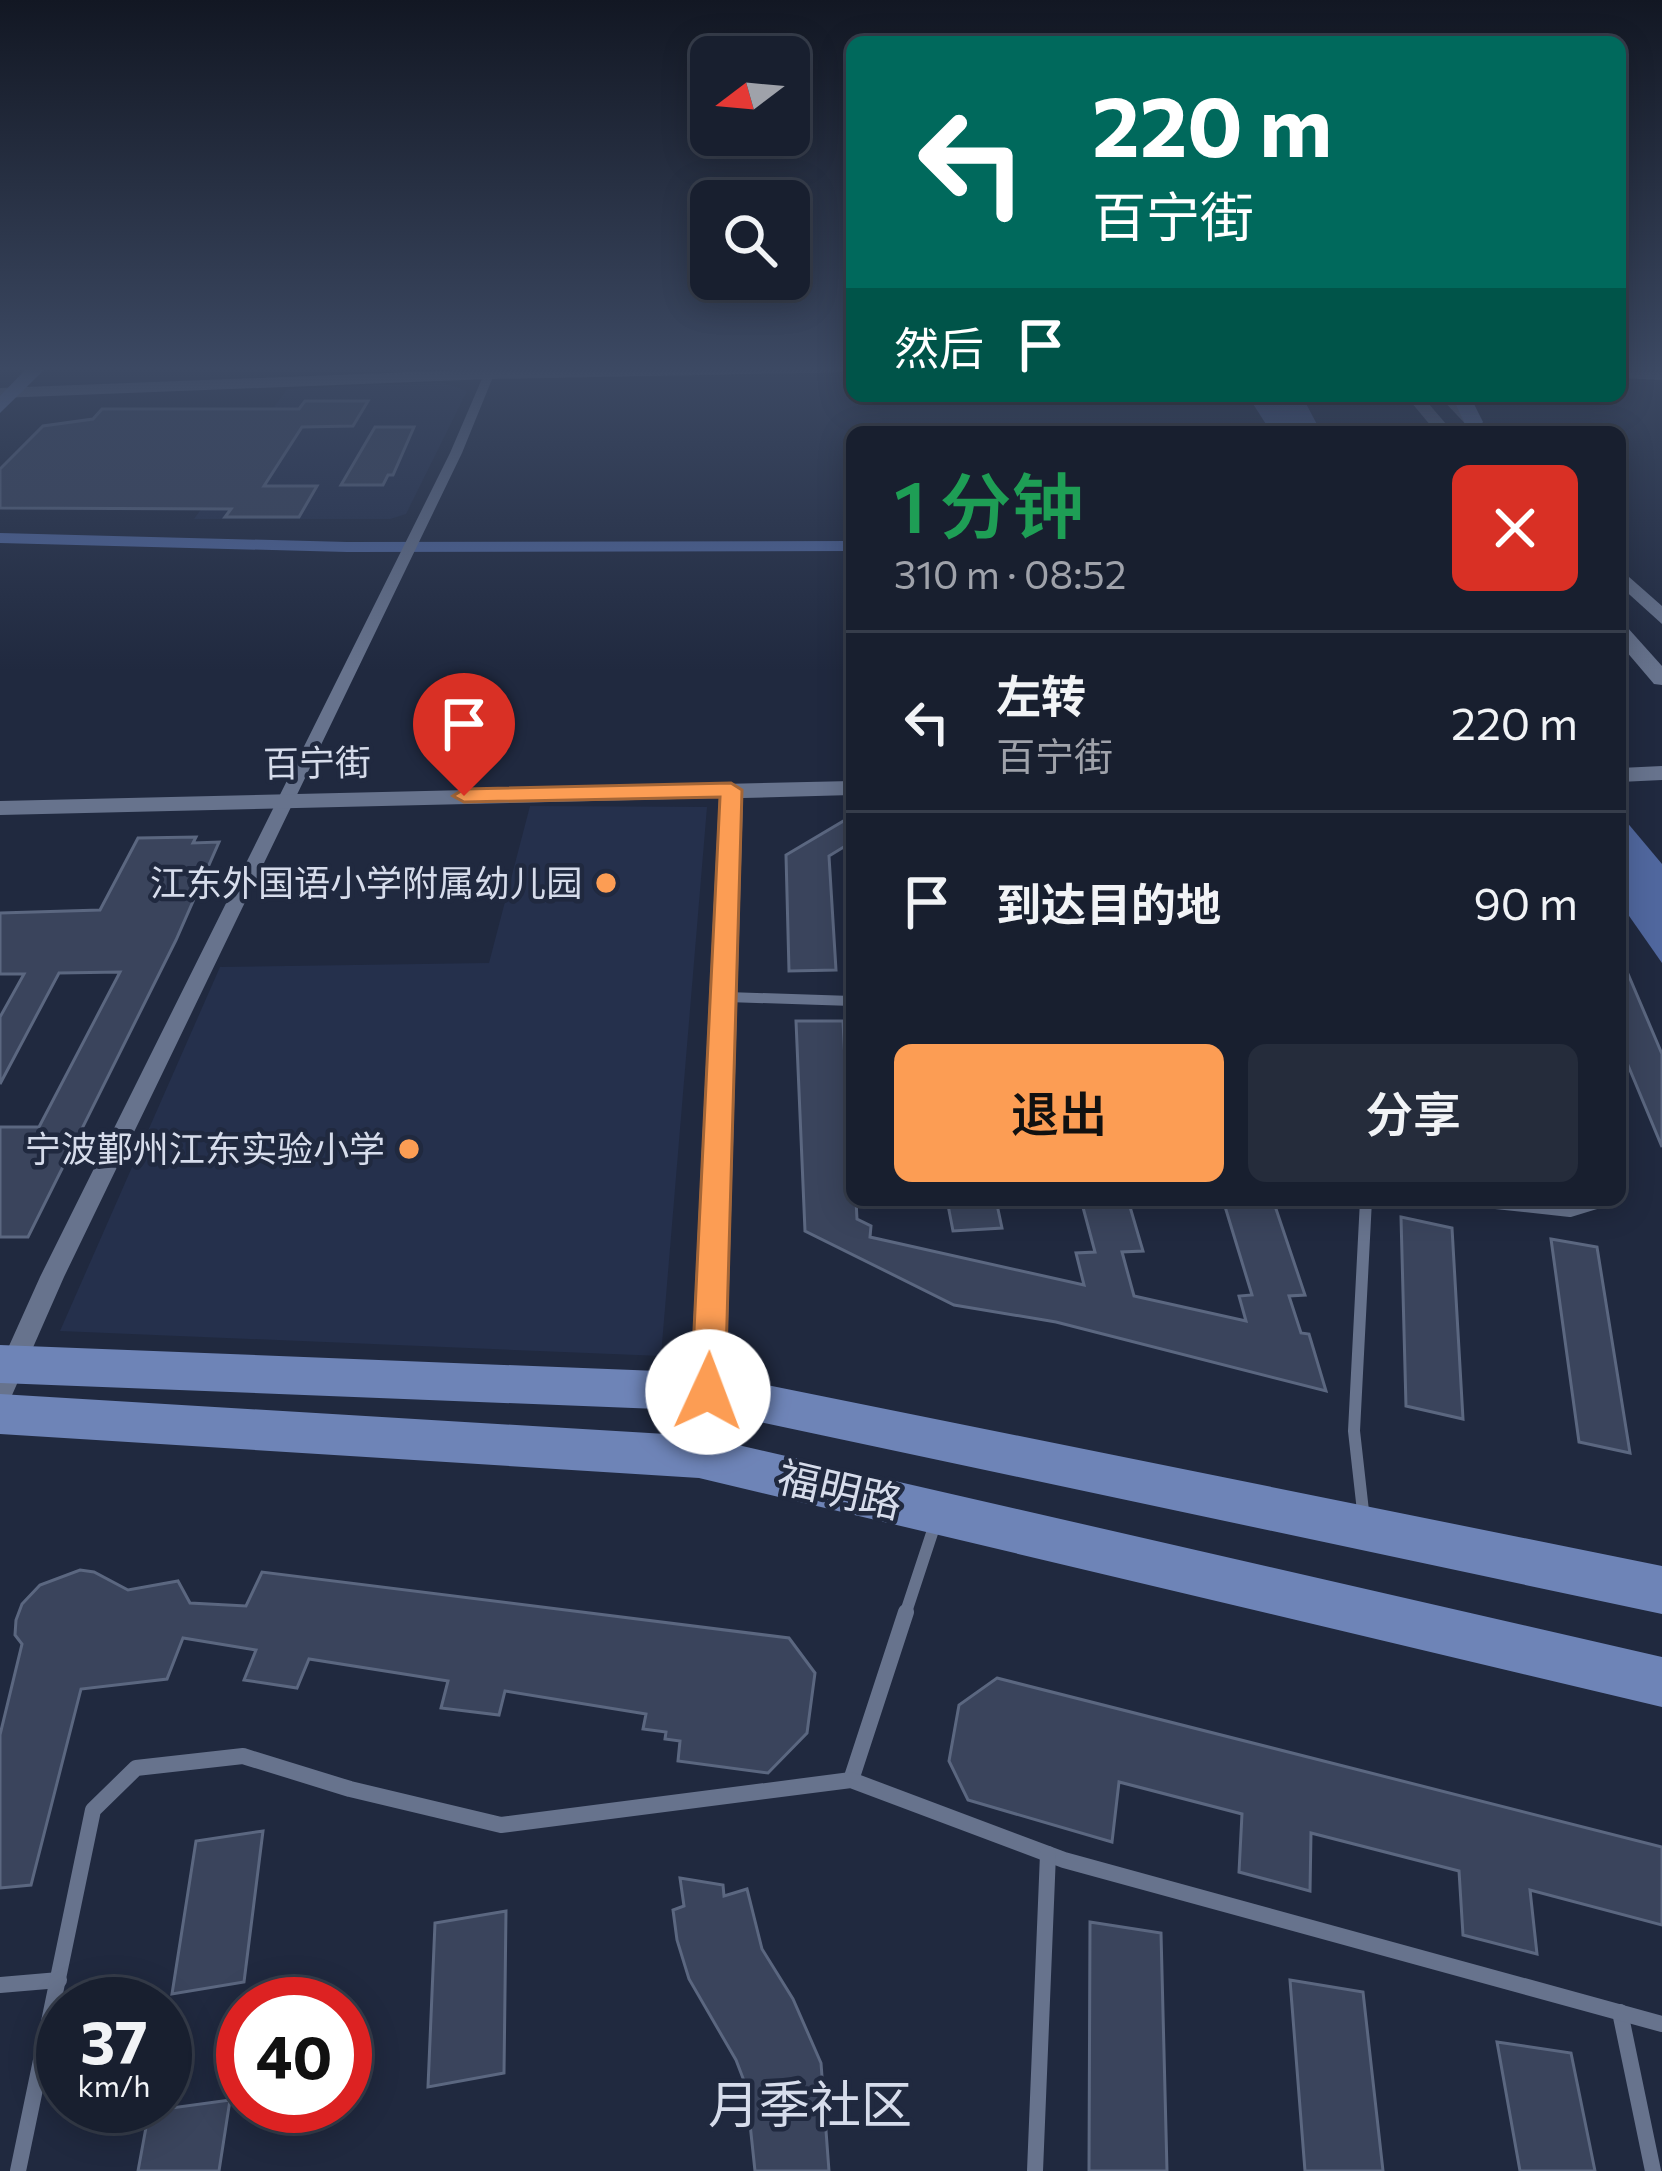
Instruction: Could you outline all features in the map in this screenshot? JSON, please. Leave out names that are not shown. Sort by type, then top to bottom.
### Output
[{"type":"main road","points":[[1626,581],[1662,618]]},
{"type":"main road","points":[[1626,638],[1662,679]]},
{"type":"main road","points":[[1626,775],[1662,773]]},
{"type":"main road","name":"百宁街","points":[[0,808],[846,788]]},
{"type":"main road","points":[[698,1456],[708,1392],[731,790]]},
{"type":"main road","name":"福明路","points":[[4,1374],[708,1392],[1662,1590]]},
{"type":"main road","name":"福明路","points":[[0,1414],[698,1456],[1662,1682]]},
{"type":"street","points":[[4,1374],[446,468]]},
{"type":"lane","points":[[723,997],[846,1001]]},
{"type":"lane","points":[[1366,1206],[1354,1431],[1366,1532]]},
{"type":"lane","points":[[1523,1206],[1570,1211],[1586,1206]]},
{"type":"lane","points":[[851,1780],[939,1513]]},
{"type":"lane","points":[[60,1977],[93,1810],[136,1768],[243,1756],[350,1789],[501,1825],[851,1780],[1048,1854],[1662,2024]]},
{"type":"lane","points":[[1035,2171],[1048,1854]]},
{"type":"lane","points":[[0,1985],[36,1982]]},
{"type":"lane","points":[[1620,2012],[1653,2171]]},
{"type":"lane","points":[[18,2171],[36,2087]]},
{"type":"shaded area","points":[[230,468],[429,468],[406,514],[390,519],[194,519]]},
{"type":"shaded area","name":"宁波鄞州江东实验小学","points":[[530,806],[707,807],[661,1356],[60,1331],[220,967],[489,963]]},
{"type":"water","points":[[1626,821],[1662,864],[1662,963],[1626,912]]},
{"type":"building","points":[[275,468],[264,486],[317,486],[299,517],[225,517],[231,509],[0,508],[0,469]]},
{"type":"building","points":[[351,468],[396,468],[383,485],[341,485]]},
{"type":"building","points":[[846,820],[846,846],[829,856],[836,970],[789,971],[786,855]]},
{"type":"building","points":[[196,837],[193,843],[219,842],[176,940],[28,1237],[0,1237],[0,1127],[39,1127],[120,972],[59,973],[0,1084],[0,1017],[24,974],[0,974],[0,913],[100,910],[138,838]]},
{"type":"building","points":[[1626,969],[1662,1054],[1662,1147],[1626,1060]]},
{"type":"building","points":[[796,1021],[843,1021],[846,1206],[856,1206],[857,1219],[871,1226],[870,1237],[1084,1285],[1076,1253],[1095,1252],[1083,1206],[1130,1206],[1143,1251],[1122,1252],[1134,1296],[1246,1321],[1239,1296],[1252,1295],[1225,1206],[1275,1206],[1305,1295],[1289,1296],[1301,1333],[1309,1334],[1326,1391],[1056,1322],[954,1305],[805,1231]]},
{"type":"building","points":[[948,1206],[997,1206],[1002,1228],[953,1231]]},
{"type":"building","points":[[1401,1217],[1452,1228],[1463,1419],[1406,1406]]},
{"type":"building","points":[[1551,1239],[1597,1247],[1630,1453],[1579,1442]]},
{"type":"building","points":[[80,1570],[128,1590],[178,1581],[190,1603],[246,1606],[262,1572],[789,1638],[815,1673],[807,1733],[768,1773],[678,1761],[680,1741],[665,1739],[666,1732],[643,1729],[646,1714],[505,1691],[499,1715],[441,1708],[448,1681],[309,1659],[297,1688],[244,1680],[256,1650],[183,1638],[167,1679],[81,1689],[31,1885],[0,1888],[0,1735],[22,1644],[15,1635],[16,1620],[22,1604],[40,1585]]},
{"type":"building","points":[[997,1678],[1662,1847],[1662,1925],[1530,1890],[1537,1954],[1463,1935],[1459,1871],[1311,1833],[1310,1891],[1239,1872],[1242,1814],[1119,1782],[1112,1842],[968,1800],[949,1761],[959,1705]]},
{"type":"building","points":[[263,1831],[245,1977],[216,1977],[216,1987],[192,1991],[192,1977],[175,1977],[196,1841]]},
{"type":"building","points":[[680,1878],[723,1885],[724,1896],[747,1889],[762,1949],[793,1999],[821,2063],[829,2171],[755,2171],[746,2086],[689,1979],[677,1940],[673,1910],[684,1906]]},
{"type":"building","points":[[506,1911],[504,2073],[428,2087],[435,1923]]},
{"type":"building","points":[[1090,1922],[1161,1933],[1167,2171],[1089,2171]]},
{"type":"building","points":[[1290,1980],[1363,1992],[1383,2171],[1305,2171]]},
{"type":"building","points":[[1497,2042],[1571,2053],[1595,2171],[1520,2171]]},
{"type":"building","points":[[216,2102],[216,2133],[225,2133],[219,2171],[138,2171],[145,2133],[192,2133],[192,2105]]},
{"type":"waterway","points":[[0,538],[347,547],[846,546]]},
{"type":"place","name":"江东外国语小学附属幼儿园","points":[[606,883]]},
{"type":"place","name":"宁波鄞州江东实验小学","points":[[409,1149]]},
{"type":"district","name":"月季社区","points":[[810,2105]]},
{"type":"route","points":[[464,796],[731,790],[708,1392]]}]
